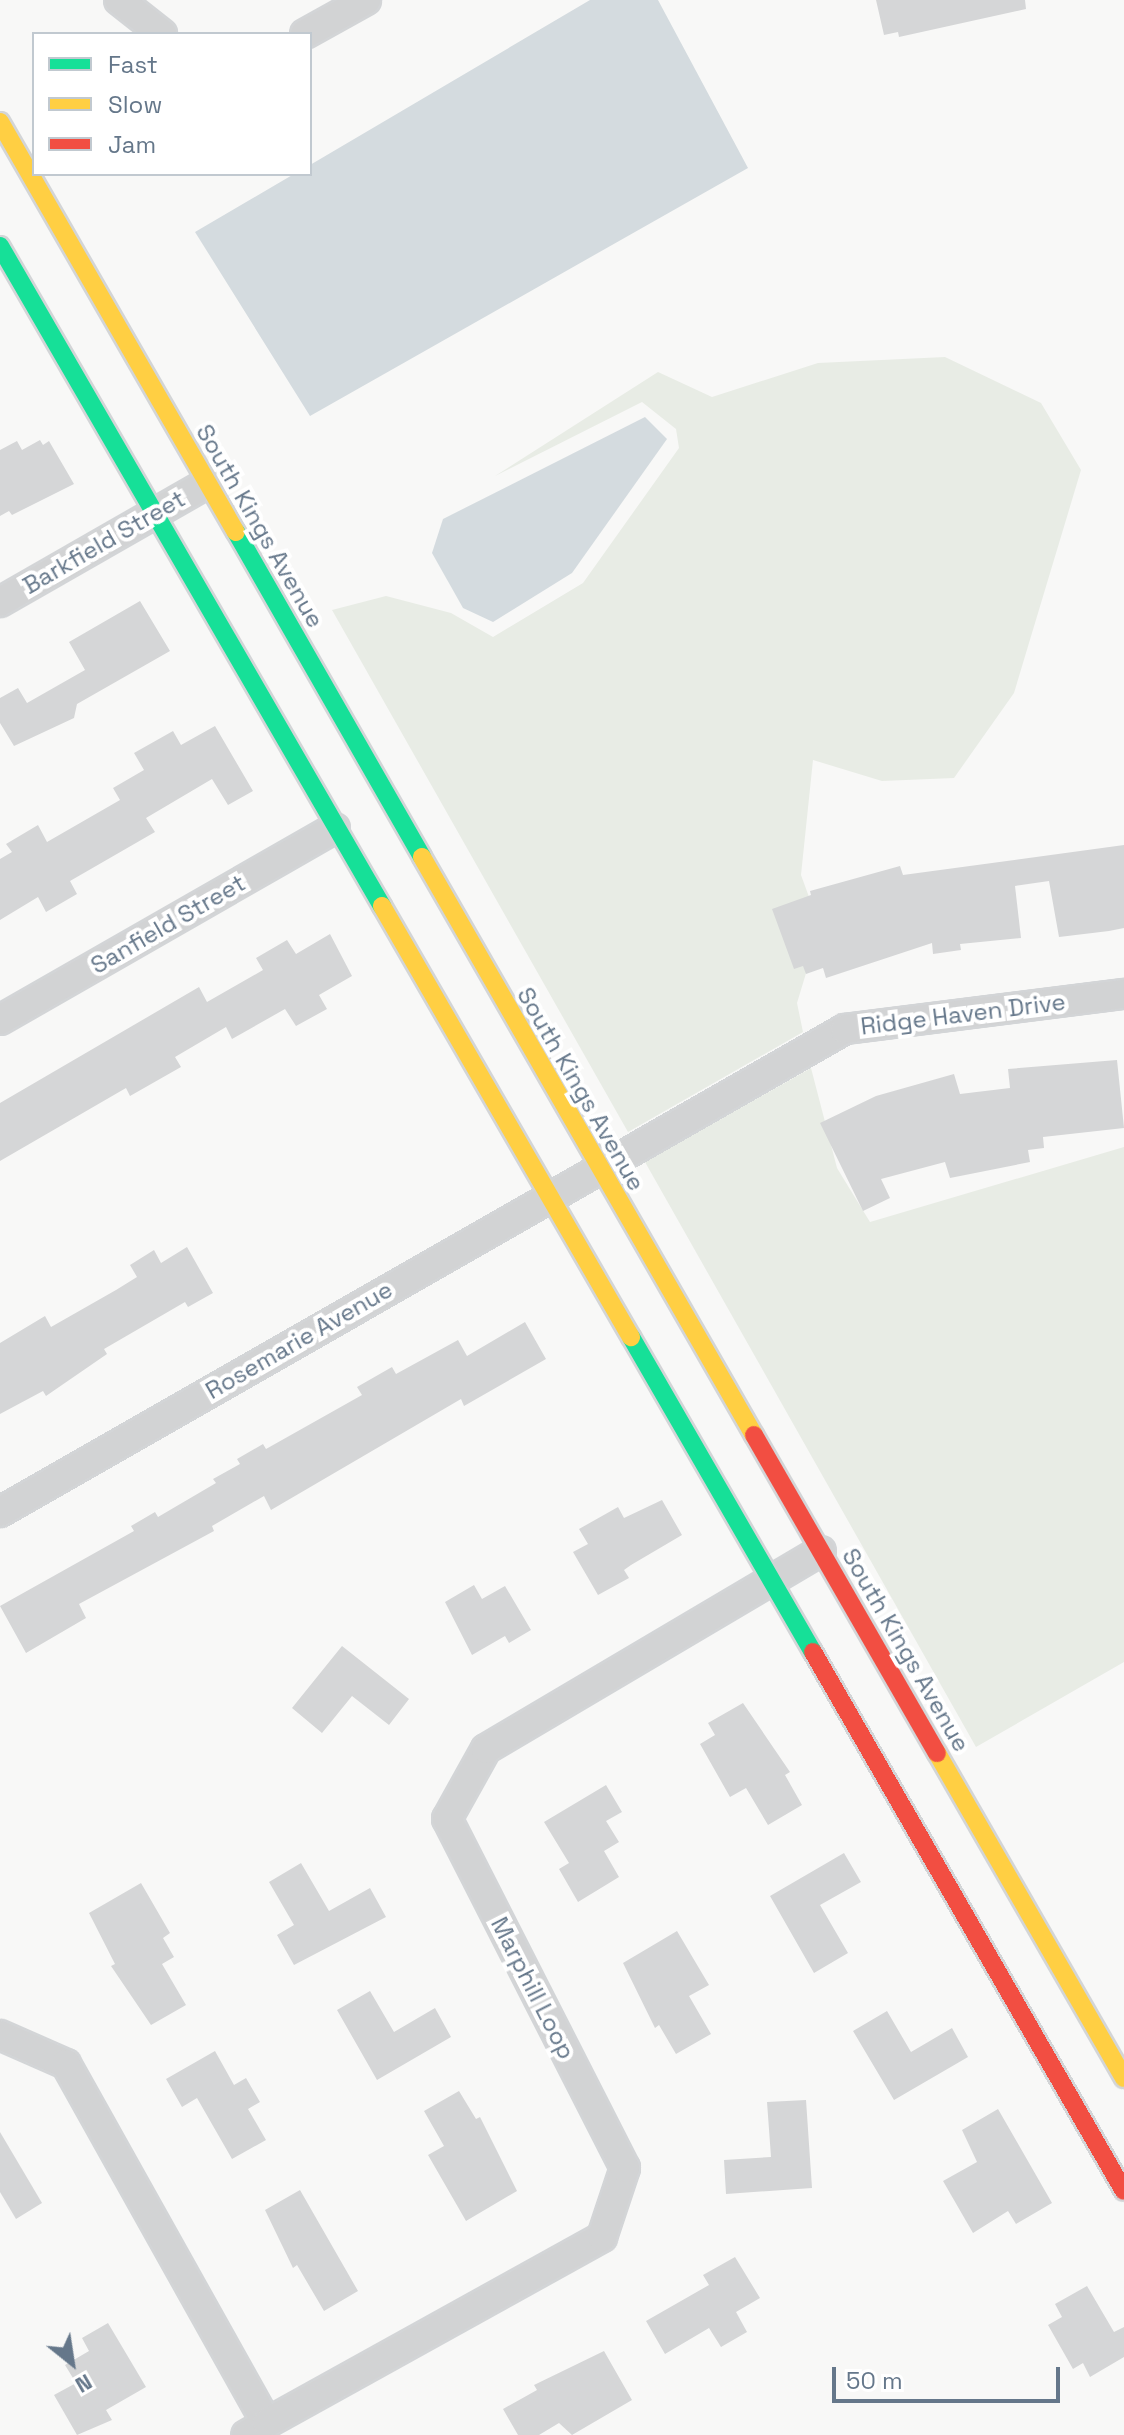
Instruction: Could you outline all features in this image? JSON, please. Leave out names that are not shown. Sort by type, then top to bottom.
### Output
[{"type":"main road","name":"South Kings Avenue","points":[[0,122],[8,155],[208,483],[821,1551],[1049,1963],[1124,2078]]},
{"type":"main road","points":[[0,246],[772,1580],[1012,1984],[1124,2191]]},
{"type":"street","points":[[119,0],[159,32]]},
{"type":"street","points":[[309,32],[366,0]]},
{"type":"street","name":"Barkfield Street","points":[[0,602],[208,483]]},
{"type":"street","name":"Sanfield Street","points":[[0,1020],[335,828]]},
{"type":"street","name":"Ridge Haven Drive","points":[[599,1168],[845,1029],[1124,994]]},
{"type":"street","name":"Rosemarie Avenue","points":[[0,1512],[599,1168]]},
{"type":"street","name":"Marphill Loop","points":[[0,2035],[66,2064],[256,2429],[602,2237],[625,2168],[447,1819],[486,1749],[821,1551]]},
{"type":"shaded area","points":[[590,0],[658,0],[748,168],[310,416],[195,232],[291,176],[312,176],[312,164]]},
{"type":"shaded area","points":[[945,357],[1041,403],[1081,470],[1014,693],[954,778],[882,781],[813,760],[801,875],[820,927],[797,1003],[803,1032],[628,1132],[332,610],[386,596],[451,613],[493,637],[583,583],[679,448],[676,429],[642,402],[495,476],[658,372],[712,397],[818,363]]},
{"type":"shaded area","points":[[645,417],[667,439],[572,573],[493,622],[463,608],[432,553],[443,519]]},
{"type":"shaded area","points":[[811,1068],[837,1168],[870,1222],[1124,1147],[1124,1662],[976,1747],[645,1162]]},
{"type":"building","points":[[876,0],[1025,0],[1026,9],[899,37],[898,32],[884,35]]},
{"type":"building","points":[[40,440],[43,445],[49,441],[74,484],[12,515],[9,511],[0,516],[0,450],[17,441],[22,450]]},
{"type":"building","points":[[140,601],[170,651],[77,704],[74,718],[14,746],[0,723],[0,698],[18,688],[27,703],[85,670],[69,642]]},
{"type":"building","points":[[215,726],[253,791],[228,805],[212,779],[146,818],[155,832],[70,881],[77,894],[46,912],[38,897],[0,920],[0,859],[12,852],[6,844],[38,825],[47,842],[120,800],[113,788],[144,770],[134,753],[173,731],[181,745]]},
{"type":"building","points":[[1124,845],[1124,928],[1109,931],[1059,937],[1049,881],[1015,886],[1021,938],[960,944],[961,950],[933,954],[932,943],[826,978],[823,968],[806,974],[803,966],[794,969],[772,909],[811,895],[810,891],[900,866],[903,875]]},
{"type":"building","points":[[330,934],[352,976],[319,995],[327,1009],[296,1026],[285,1009],[232,1039],[226,1027],[175,1057],[181,1067],[130,1096],[126,1088],[0,1161],[0,1103],[199,987],[207,1002],[263,970],[256,958],[287,940],[296,954]]},
{"type":"building","points":[[1117,1060],[1124,1128],[1043,1137],[1044,1148],[1028,1150],[1030,1162],[950,1178],[945,1162],[881,1179],[890,1198],[863,1211],[820,1123],[876,1096],[954,1074],[960,1094],[1010,1088],[1008,1069]]},
{"type":"building","points":[[187,1247],[213,1293],[188,1307],[185,1302],[104,1349],[107,1354],[46,1396],[43,1391],[0,1414],[0,1343],[45,1316],[51,1327],[116,1290],[137,1277],[130,1265],[154,1250],[161,1263]]},
{"type":"building","points":[[525,1322],[546,1359],[464,1406],[461,1399],[271,1510],[264,1496],[212,1526],[214,1531],[79,1604],[86,1618],[26,1653],[0,1606],[134,1531],[131,1526],[155,1512],[158,1517],[216,1483],[213,1479],[240,1464],[237,1459],[263,1444],[266,1449],[362,1395],[357,1387],[392,1367],[396,1374],[458,1340],[467,1356]]},
{"type":"building","points":[[662,1500],[682,1535],[624,1570],[629,1578],[598,1595],[573,1552],[588,1544],[579,1529],[618,1507],[624,1518]]},
{"type":"building","points":[[474,1585],[482,1599],[505,1586],[531,1630],[509,1643],[505,1636],[472,1655],[445,1602]]},
{"type":"building","points":[[342,1646],[409,1699],[389,1725],[352,1696],[322,1733],[292,1708]]},
{"type":"building","points":[[743,1703],[790,1772],[785,1775],[802,1805],[768,1825],[746,1788],[730,1797],[700,1744],[715,1735],[708,1723]]},
{"type":"building","points":[[606,1785],[622,1812],[606,1821],[619,1842],[604,1851],[619,1877],[578,1902],[559,1869],[569,1863],[544,1822]]},
{"type":"building","points":[[844,1853],[861,1882],[820,1905],[848,1953],[814,1973],[770,1896]]},
{"type":"building","points":[[301,1863],[329,1911],[370,1888],[386,1917],[294,1965],[277,1935],[294,1925],[269,1882]]},
{"type":"building","points":[[141,1883],[170,1933],[163,1938],[174,1957],[162,1964],[186,2005],[151,2025],[111,1966],[115,1964],[89,1913]]},
{"type":"building","points":[[677,1931],[709,1985],[689,1996],[711,2034],[676,2054],[659,2025],[655,2028],[623,1963]]},
{"type":"building","points":[[370,1991],[394,2032],[435,2008],[451,2037],[377,2080],[337,2010]]},
{"type":"building","points":[[887,2011],[911,2052],[952,2028],[968,2057],[894,2100],[853,2031]]},
{"type":"building","points":[[215,2051],[234,2085],[246,2078],[260,2102],[248,2109],[266,2140],[232,2159],[197,2098],[182,2107],[166,2079]]},
{"type":"building","points":[[459,2091],[476,2119],[480,2117],[517,2191],[466,2221],[428,2155],[444,2146],[424,2111]]},
{"type":"building","points":[[806,2100],[812,2188],[726,2194],[724,2160],[771,2157],[767,2102]]},
{"type":"building","points":[[998,2109],[1052,2203],[1016,2224],[1008,2211],[973,2233],[943,2181],[977,2162],[962,2130]]},
{"type":"building","points":[[0,2132],[42,2203],[16,2219],[0,2192]]},
{"type":"building","points":[[300,2190],[358,2291],[324,2311],[297,2265],[293,2268],[265,2210]]},
{"type":"building","points":[[735,2257],[760,2298],[736,2312],[747,2332],[721,2347],[709,2328],[665,2354],[646,2321],[709,2285],[703,2275]]},
{"type":"building","points":[[1087,2286],[1114,2332],[1124,2327],[1124,2357],[1090,2377],[1083,2363],[1073,2369],[1048,2325],[1062,2317],[1055,2304]]},
{"type":"building","points":[[108,2323],[146,2387],[106,2410],[112,2420],[77,2435],[54,2395],[76,2383],[65,2365],[89,2351],[82,2338]]},
{"type":"building","points":[[604,2351],[632,2400],[572,2435],[559,2423],[539,2435],[518,2435],[503,2409],[537,2390],[534,2385]]},
{"type":"traffic: fast","points":[[0,246],[382,906]]},
{"type":"traffic: fast","points":[[236,532],[422,857]]},
{"type":"traffic: fast","points":[[631,1337],[813,1652]]},
{"type":"traffic: slow","points":[[0,122],[236,532]]},
{"type":"traffic: slow","points":[[422,857],[754,1435]]},
{"type":"traffic: slow","points":[[382,906],[631,1337]]},
{"type":"traffic: slow","points":[[937,1753],[1124,2078]]},
{"type":"traffic: jam","points":[[754,1435],[937,1753]]},
{"type":"traffic: jam","points":[[813,1652],[1124,2191]]}]
